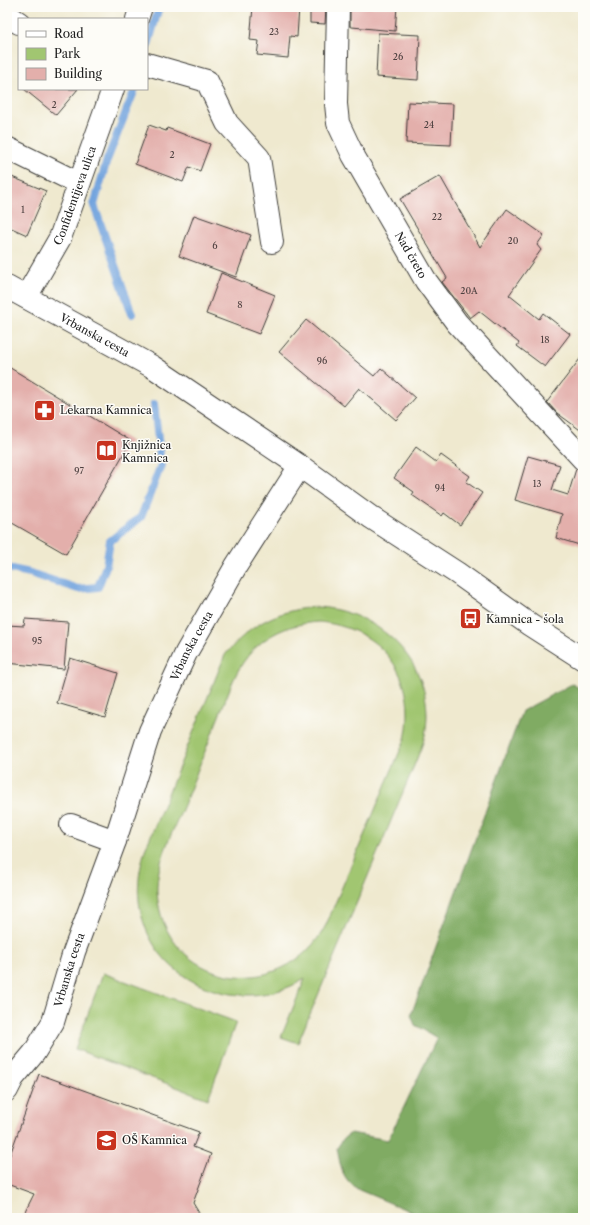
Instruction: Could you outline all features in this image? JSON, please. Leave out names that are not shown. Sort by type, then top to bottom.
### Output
[{"type":"street","points":[[137,18],[141,7]]},
{"type":"street","name":"Nad čreto","points":[[338,7],[336,104],[338,123],[353,155],[426,281],[457,323],[583,459]]},
{"type":"street","points":[[7,14],[18,22]]},
{"type":"street","points":[[148,64],[207,81],[228,123],[259,158],[272,242]]},
{"type":"street","name":"Confidentijeva ulica","points":[[26,297],[60,238],[111,90]]},
{"type":"street","points":[[7,148],[78,183]]},
{"type":"street","name":"Vrbanska cesta","points":[[7,287],[153,367],[300,466],[372,518],[457,573],[530,625],[583,659]]},
{"type":"street","name":"Vrbanska cesta","points":[[7,1090],[13,1078],[34,1053],[53,1022],[74,952],[115,841],[150,731],[186,653],[236,566],[300,466]]},
{"type":"street","points":[[71,825],[115,841]]},
{"type":"green space","points":[[318,607],[342,611],[364,620],[384,632],[401,647],[414,666],[423,687],[427,710],[425,735],[420,752],[298,1043],[281,1037],[305,979],[279,990],[252,995],[225,993],[200,985],[178,971],[159,953],[146,929],[139,901],[138,888],[140,869],[145,850],[225,655],[245,635],[266,620],[304,608]],"holes":[[[319,622],[341,626],[361,634],[378,645],[391,660],[401,676],[406,695],[408,716],[405,739],[326,925],[306,951],[282,968],[255,976],[227,975],[202,966],[180,948],[164,924],[157,892],[157,881],[166,847],[233,681],[248,656],[267,638],[278,632],[291,627]]]},
{"type":"green space","points":[[572,684],[583,690],[583,1218],[426,1218],[359,1190],[353,1186],[345,1177],[337,1148],[344,1138],[351,1133],[388,1140],[437,1038],[415,1025],[411,1015],[522,711]]},
{"type":"green space","points":[[103,973],[236,1022],[208,1099],[75,1049]]},
{"type":"building","points":[[253,7],[299,7],[297,37],[290,36],[288,58],[257,55],[259,41],[250,40]]},
{"type":"building","points":[[310,7],[326,7],[325,24],[310,23]]},
{"type":"building","points":[[350,7],[397,7],[395,31],[350,26]]},
{"type":"building","points":[[378,33],[420,35],[418,80],[376,77]]},
{"type":"building","points":[[25,90],[77,90],[56,115]]},
{"type":"building","points":[[408,102],[453,104],[451,145],[406,143]]},
{"type":"building","points":[[149,125],[166,131],[167,128],[210,144],[200,171],[189,167],[183,182],[135,164]]},
{"type":"building","points":[[7,175],[46,191],[27,235],[7,226]]},
{"type":"building","points":[[440,176],[480,247],[507,209],[544,235],[537,245],[541,250],[509,295],[539,319],[543,313],[570,334],[545,367],[517,346],[519,343],[479,311],[470,318],[442,282],[447,278],[400,199]]},
{"type":"building","points":[[194,215],[251,235],[236,277],[179,256]]},
{"type":"building","points":[[221,273],[275,295],[259,334],[206,314]]},
{"type":"building","points":[[306,320],[374,376],[381,368],[415,398],[396,420],[359,388],[344,406],[279,352]]},
{"type":"building","points":[[583,355],[583,432],[557,413],[547,402]]},
{"type":"building","points":[[7,366],[131,441],[66,554],[7,520]]},
{"type":"building","points":[[416,447],[436,462],[441,455],[470,476],[466,482],[482,493],[460,525],[444,513],[442,516],[412,495],[414,492],[394,478]]},
{"type":"building","points":[[528,456],[560,465],[552,490],[568,495],[576,469],[583,471],[583,546],[556,538],[562,514],[515,500]]},
{"type":"building","points":[[25,619],[68,622],[64,669],[7,663],[7,625],[24,626]]},
{"type":"building","points":[[70,658],[118,673],[105,717],[57,703]]},
{"type":"building","name":"OŠ Kamnica","points":[[39,1074],[199,1132],[193,1147],[211,1154],[193,1203],[202,1218],[22,1218],[34,1194],[7,1184],[7,1163]]},
{"type":"waterway","points":[[148,45],[159,7]]},
{"type":"waterway","points":[[132,314],[94,205],[107,160],[135,90]]},
{"type":"waterway","points":[[7,568],[30,573],[78,589],[98,587],[106,566],[110,541],[141,517],[161,465],[154,404]]},
{"type":"place","name":"Lekarna Kamnica","points":[[45,410]]},
{"type":"place","name":"Knjižnica Kamnica","points":[[106,451]]},
{"type":"place","name":"Kamnica - šola","points":[[471,619]]},
{"type":"place","name":"OŠ Kamnica","points":[[106,1140]]}]
